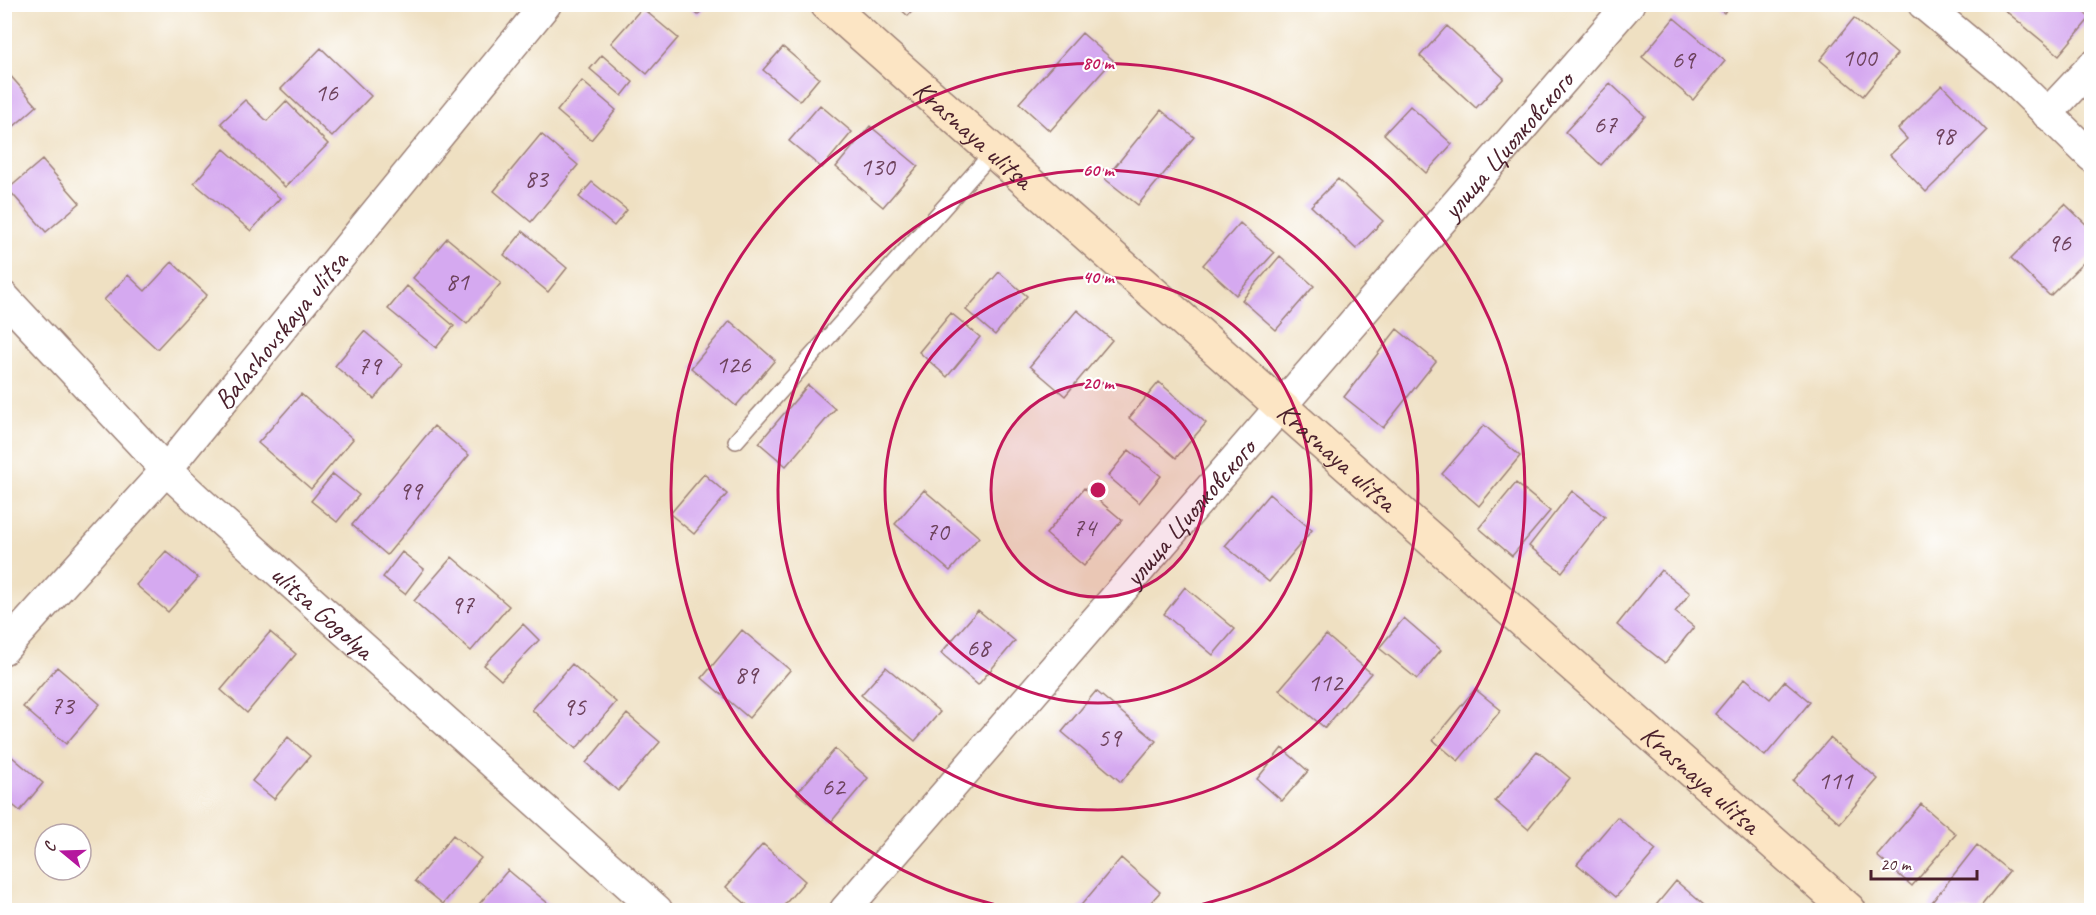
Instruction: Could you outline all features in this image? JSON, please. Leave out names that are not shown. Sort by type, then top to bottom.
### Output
[{"type":"main road","name":"Krasnaya ulitsa","points":[[827,4],[1849,910]]},
{"type":"street","name":"Balashovskaya ulitsa","points":[[4,649],[166,470],[546,4]]},
{"type":"street","name":"улица Циолковского","points":[[845,910],[1629,4]]},
{"type":"street","points":[[1923,4],[2004,72],[2091,157]]},
{"type":"street","points":[[2047,114],[2091,66]]},
{"type":"street","name":"ulitsa Gogolya","points":[[4,297],[166,470],[657,910]]},
{"type":"lane","points":[[736,441],[994,151]]},
{"type":"building","points":[[439,4],[456,4],[450,12]]},
{"type":"building","points":[[685,4],[707,4],[698,15]]},
{"type":"building","points":[[895,4],[919,4],[908,16]]},
{"type":"building","points":[[1713,4],[1731,4],[1724,13]]},
{"type":"building","points":[[2005,4],[2074,4],[2090,18],[2059,55],[2002,8]]},
{"type":"building","points":[[642,8],[678,38],[647,74],[611,43]]},
{"type":"building","points":[[1674,18],[1725,61],[1693,100],[1642,57]]},
{"type":"building","points":[[1854,18],[1897,54],[1863,96],[1820,60]]},
{"type":"building","points":[[1447,26],[1504,78],[1476,108],[1420,56]]},
{"type":"building","points":[[1082,33],[1113,60],[1050,131],[1019,103]]},
{"type":"building","points":[[783,47],[819,78],[800,101],[763,70]]},
{"type":"building","points":[[321,48],[371,96],[332,137],[281,89]]},
{"type":"building","points":[[602,55],[633,82],[622,96],[590,69]]},
{"type":"building","points":[[8,73],[37,106],[4,135],[4,76]]},
{"type":"building","points":[[582,81],[616,110],[591,140],[557,111]]},
{"type":"building","points":[[1610,83],[1645,116],[1601,165],[1565,132]]},
{"type":"building","points":[[1942,85],[1987,131],[1926,192],[1890,155],[1907,139],[1898,129]]},
{"type":"building","points":[[245,100],[267,121],[286,101],[328,144],[285,187],[221,123]]},
{"type":"building","points":[[820,105],[852,132],[822,168],[789,141]]},
{"type":"building","points":[[1410,106],[1452,144],[1426,173],[1384,134]]},
{"type":"building","points":[[1161,110],[1194,137],[1138,205],[1105,179]]},
{"type":"building","points":[[870,126],[918,166],[883,207],[836,167]]},
{"type":"building","points":[[541,134],[578,165],[531,222],[494,191]]},
{"type":"building","points":[[224,149],[280,198],[251,231],[194,183]]},
{"type":"building","points":[[42,160],[80,203],[46,232],[8,189]]},
{"type":"building","points":[[1338,179],[1383,221],[1356,249],[1311,206]]},
{"type":"building","points":[[592,182],[627,210],[614,226],[579,197]]},
{"type":"building","points":[[2065,204],[2092,230],[2092,254],[2050,296],[2011,258]]},
{"type":"building","points":[[1240,223],[1274,253],[1236,295],[1203,265]]},
{"type":"building","points":[[523,231],[567,268],[548,292],[504,255]]},
{"type":"building","points":[[447,238],[501,283],[467,324],[413,278]]},
{"type":"building","points":[[1280,256],[1314,286],[1276,330],[1242,300]]},
{"type":"building","points":[[172,262],[207,295],[157,349],[104,300],[128,275],[145,291]]},
{"type":"building","points":[[999,272],[1027,296],[995,335],[966,310]]},
{"type":"building","points":[[407,286],[454,326],[436,348],[388,309]]},
{"type":"building","points":[[1077,310],[1112,340],[1065,396],[1030,366]]},
{"type":"building","points":[[951,313],[980,337],[947,377],[919,352]]},
{"type":"building","points":[[730,321],[775,360],[736,406],[691,368]]},
{"type":"building","points":[[1397,329],[1436,361],[1383,428],[1344,397]]},
{"type":"building","points":[[364,331],[403,364],[374,399],[335,366]]},
{"type":"building","points":[[1159,382],[1206,423],[1176,458],[1129,418]]},
{"type":"building","points":[[808,385],[835,409],[786,466],[759,443]]},
{"type":"building","points":[[301,394],[353,439],[311,489],[258,443]]},
{"type":"building","points":[[1484,425],[1520,456],[1479,506],[1442,474]]},
{"type":"building","points":[[434,426],[469,455],[387,555],[352,525]]},
{"type":"building","points":[[1129,450],[1161,476],[1139,503],[1108,476]]},
{"type":"building","points":[[333,474],[359,495],[337,522],[311,501]]},
{"type":"building","points":[[704,474],[727,494],[694,534],[670,514]]},
{"type":"building","points":[[1516,483],[1550,511],[1512,556],[1479,528]]},
{"type":"building","points":[[1084,488],[1122,520],[1084,566],[1046,534]]},
{"type":"building","points":[[924,490],[979,537],[950,571],[895,524]]},
{"type":"building","points":[[1572,491],[1605,517],[1562,572],[1529,546]]},
{"type":"building","points":[[1269,494],[1312,530],[1269,582],[1225,546]]},
{"type":"building","points":[[166,551],[198,578],[168,612],[136,585]]},
{"type":"building","points":[[402,552],[424,569],[405,594],[383,577]]},
{"type":"building","points":[[452,557],[509,606],[471,651],[414,601]]},
{"type":"building","points":[[1661,570],[1690,593],[1675,612],[1694,627],[1665,663],[1617,625]]},
{"type":"building","points":[[1185,587],[1235,629],[1213,655],[1164,614]]},
{"type":"building","points":[[978,610],[1015,641],[978,685],[941,653]]},
{"type":"building","points":[[1404,618],[1441,650],[1417,679],[1379,648]]},
{"type":"building","points":[[523,624],[539,640],[501,680],[484,665]]},
{"type":"building","points":[[742,630],[790,670],[749,718],[702,678]]},
{"type":"building","points":[[270,632],[296,654],[247,713],[221,690]]},
{"type":"building","points":[[1326,635],[1371,673],[1325,728],[1279,690]]},
{"type":"building","points":[[572,664],[616,702],[576,749],[532,710]]},
{"type":"building","points":[[57,667],[100,704],[66,744],[23,707]]},
{"type":"building","points":[[886,667],[940,712],[915,741],[861,695]]},
{"type":"building","points":[[1745,678],[1770,699],[1785,681],[1810,702],[1765,756],[1715,714]]},
{"type":"building","points":[[1475,689],[1501,710],[1458,761],[1433,740]]},
{"type":"building","points":[[1096,691],[1156,741],[1121,782],[1062,732]]},
{"type":"building","points":[[627,714],[660,742],[618,791],[586,763]]},
{"type":"building","points":[[288,737],[310,756],[274,799],[252,781]]},
{"type":"building","points":[[1830,738],[1878,779],[1840,823],[1793,781]]},
{"type":"building","points":[[1282,748],[1308,771],[1282,801],[1257,779]]},
{"type":"building","points":[[835,749],[868,778],[831,822],[797,793]]},
{"type":"building","points":[[4,750],[43,783],[20,811],[4,798]]},
{"type":"building","points":[[1537,751],[1570,778],[1528,829],[1495,801]]},
{"type":"building","points":[[1921,804],[1956,834],[1912,886],[1877,856]]},
{"type":"building","points":[[1617,817],[1656,850],[1616,897],[1577,864]]},
{"type":"building","points":[[453,835],[481,858],[443,904],[415,881]]},
{"type":"building","points":[[763,844],[805,881],[780,910],[753,910],[726,887]]},
{"type":"building","points":[[1977,845],[2009,871],[1978,910],[1934,910],[1929,906]]},
{"type":"building","points":[[1121,858],[1160,892],[1144,910],[1077,910]]},
{"type":"building","points":[[508,870],[556,910],[474,910]]},
{"type":"building","points":[[1676,881],[1704,905],[1699,910],[1652,910]]}]
